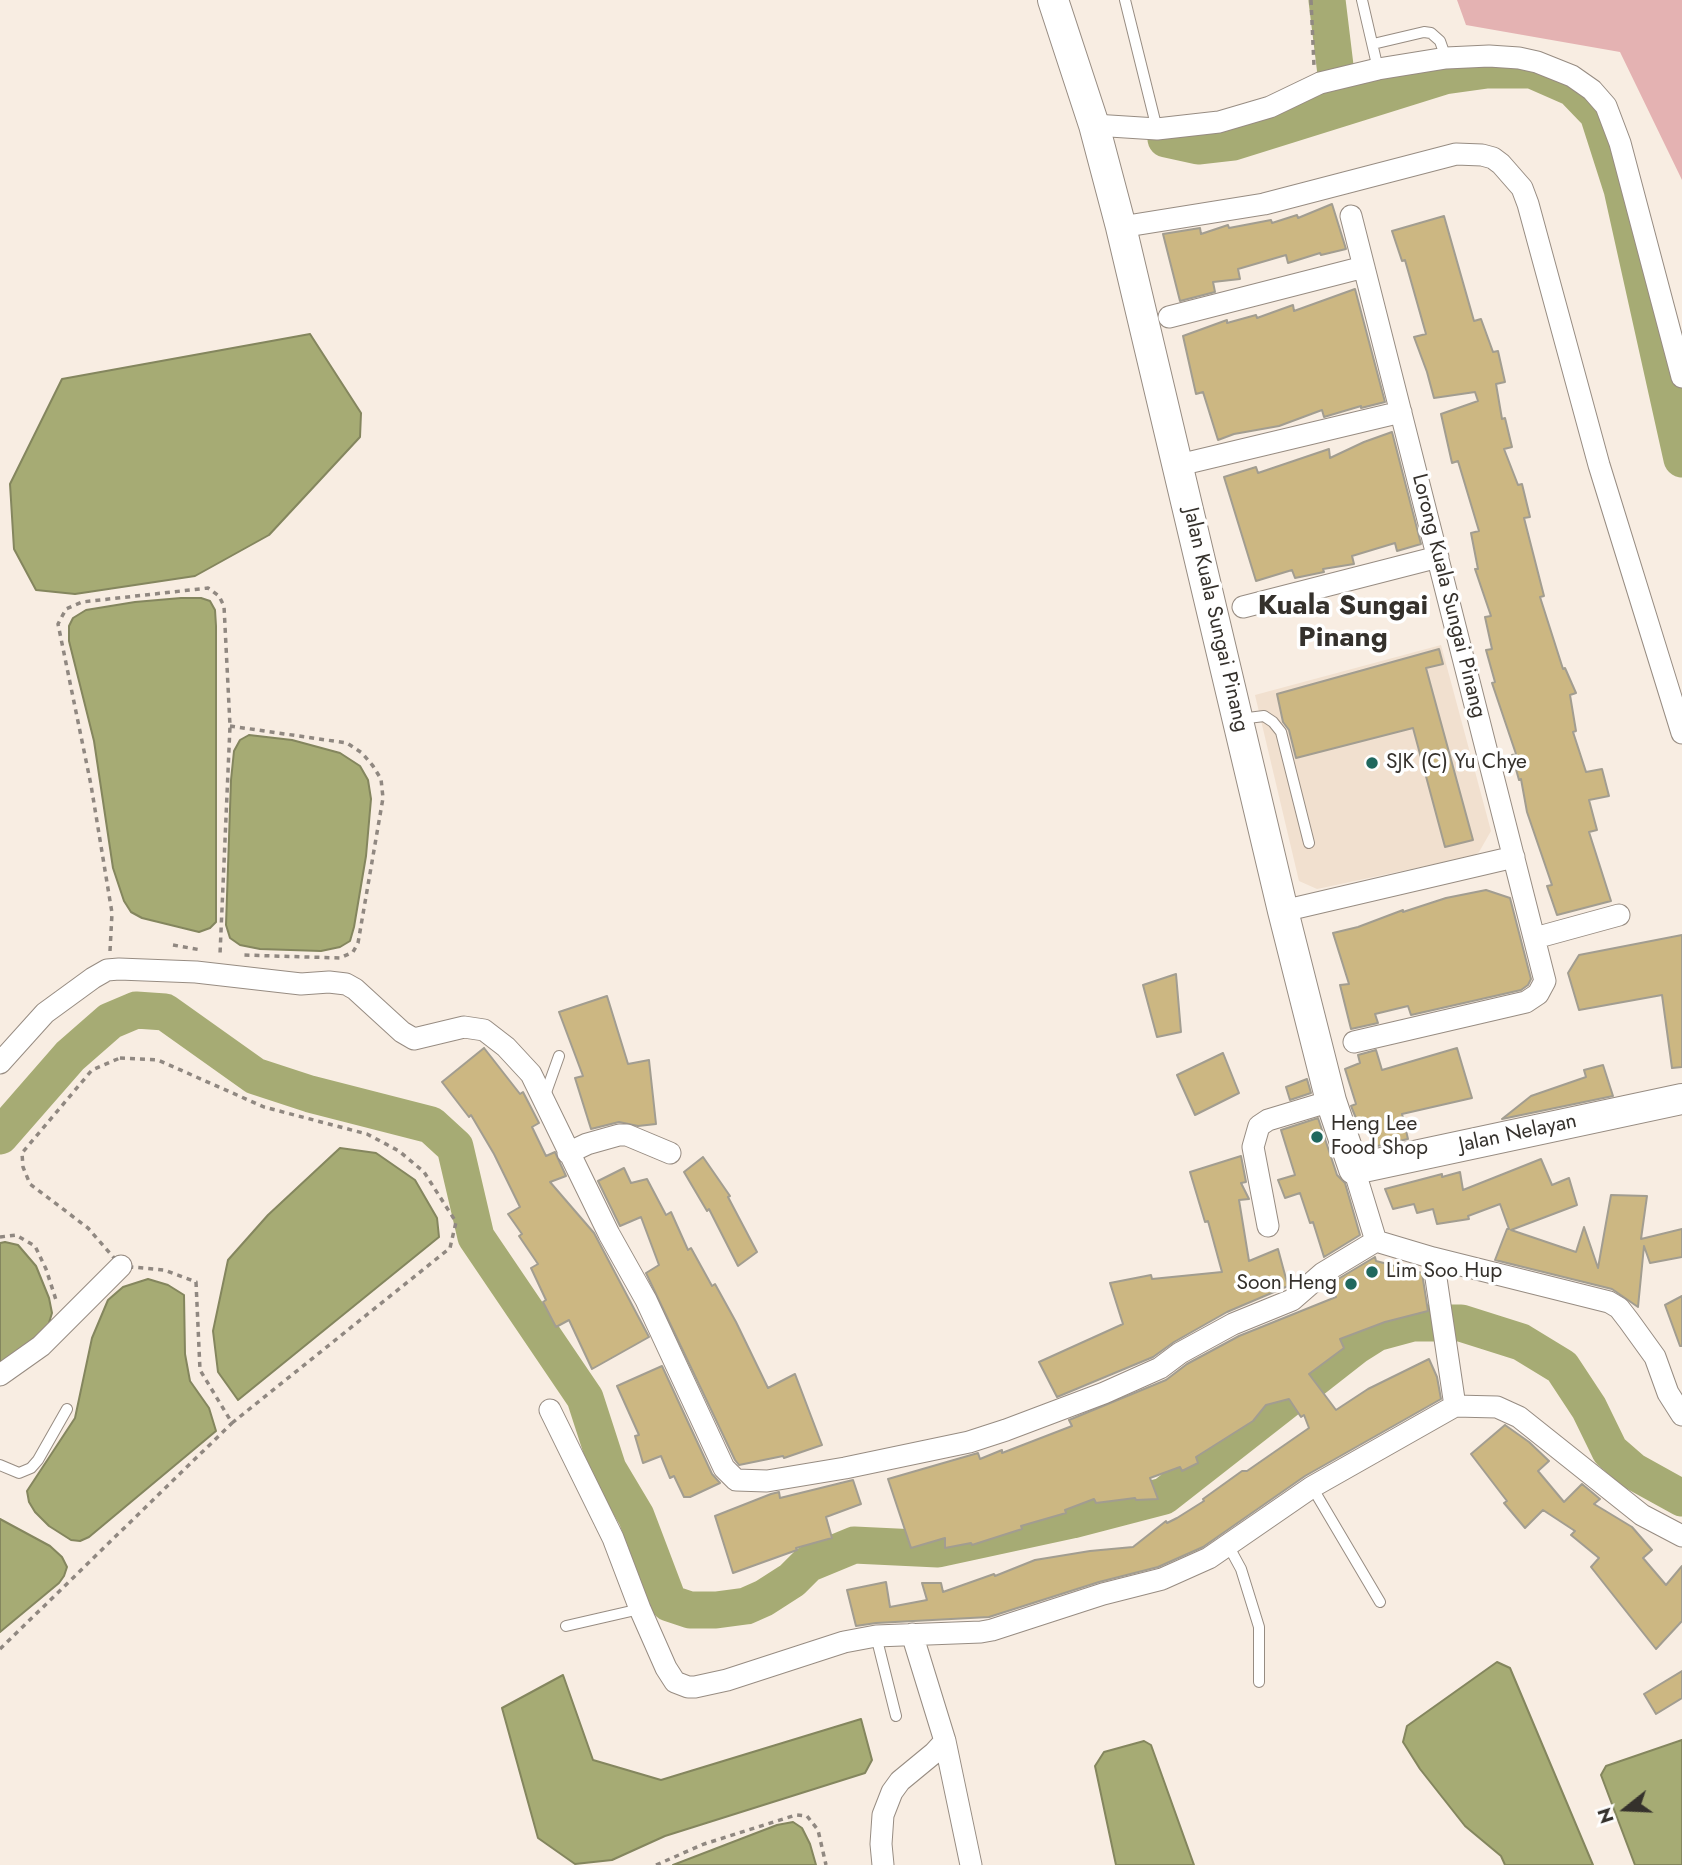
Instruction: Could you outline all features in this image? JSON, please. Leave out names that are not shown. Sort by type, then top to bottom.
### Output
[{"type":"street","name":"Jalan Kuala Sungai Pinang","points":[[1053,0],[1094,125],[1121,227],[1237,720],[1331,1101],[1377,1241]]},
{"type":"street","points":[[1094,125],[1157,128],[1207,124],[1248,115],[1324,82],[1378,69],[1446,58],[1489,56],[1537,62],[1581,81],[1606,106],[1631,180],[1682,377]]},
{"type":"street","points":[[1121,227],[1264,204],[1456,154],[1482,155],[1501,164],[1522,188],[1528,204],[1599,465],[1682,733]]},
{"type":"street","name":"Lorong Kuala Sungai Pinang","points":[[1351,216],[1545,981],[1538,994],[1525,1002],[1354,1042]]},
{"type":"street","points":[[1169,317],[1364,267]]},
{"type":"street","points":[[1179,465],[1401,412]]},
{"type":"street","points":[[1243,607],[1438,557]]},
{"type":"street","points":[[1283,911],[1514,857]]},
{"type":"street","points":[[1535,938],[1619,915]]},
{"type":"street","points":[[0,1063],[45,1013],[107,970],[196,972],[301,984],[329,982],[346,985],[362,994],[402,1032],[414,1039],[464,1027],[484,1030],[506,1047],[531,1074],[609,1234],[646,1300],[724,1468],[736,1480],[767,1480],[885,1461],[969,1442],[1006,1430],[1104,1393],[1160,1368],[1180,1353],[1233,1324],[1292,1300],[1323,1273],[1377,1241],[1435,1266],[1609,1302],[1624,1315],[1655,1357],[1668,1393],[1682,1415]]},
{"type":"street","name":"Jalan Nelayan","points":[[1354,1169],[1682,1099]]},
{"type":"street","points":[[1268,1226],[1253,1147],[1259,1126],[1268,1120],[1331,1101]]},
{"type":"street","points":[[568,1153],[587,1144],[619,1135],[627,1135],[670,1153]]},
{"type":"street","points":[[0,1375],[41,1346],[121,1266]]},
{"type":"street","points":[[1435,1266],[1455,1406]]},
{"type":"street","points":[[550,1410],[613,1538],[640,1609],[671,1676],[675,1682],[688,1687],[704,1686],[844,1642],[876,1636],[992,1630],[1104,1594],[1162,1579],[1209,1558],[1312,1487],[1455,1406],[1497,1406],[1519,1417],[1642,1515],[1682,1536]]},
{"type":"street","points":[[912,1634],[946,1741],[971,1865]]},
{"type":"street","points":[[883,1865],[883,1815],[892,1792],[900,1781],[946,1741]]},
{"type":"lane","points":[[1125,0],[1157,128]]},
{"type":"lane","points":[[1362,0],[1378,69]]},
{"type":"lane","points":[[1373,44],[1424,32],[1431,33],[1440,41],[1446,58]]},
{"type":"lane","points":[[1237,720],[1264,716],[1278,727],[1310,843]]},
{"type":"lane","points":[[543,1101],[559,1056]]},
{"type":"lane","points":[[0,1465],[19,1473],[31,1468],[67,1409]]},
{"type":"lane","points":[[1312,1487],[1380,1602]]},
{"type":"lane","points":[[1228,1545],[1241,1569],[1259,1628],[1259,1682]]},
{"type":"lane","points":[[566,1626],[640,1609]]},
{"type":"lane","points":[[876,1636],[896,1716]]},
{"type":"path","points":[[1311,0],[1324,82]]},
{"type":"path","points":[[107,970],[112,913],[91,785],[58,624],[66,609],[82,602],[208,588],[219,596],[224,606],[230,726],[220,954],[173,945]]},
{"type":"path","points":[[230,726],[347,743],[373,766],[381,779],[383,798],[358,943],[353,952],[340,958],[234,955]]},
{"type":"path","points":[[0,1649],[232,1423],[450,1248],[456,1222],[424,1172],[399,1151],[367,1134],[264,1107],[158,1060],[120,1058],[92,1070],[22,1153],[23,1167],[30,1184],[88,1228],[121,1266],[164,1270],[196,1282],[200,1370],[232,1423]]},
{"type":"path","points":[[0,1237],[16,1235],[35,1246],[46,1269],[63,1322]]},
{"type":"path","points":[[656,1865],[704,1844],[796,1815],[807,1816],[818,1830],[826,1865]]},
{"type":"shaded area","points":[[1457,0],[1682,0],[1682,180],[1620,52],[1466,25]]},
{"type":"shaded area","points":[[310,334],[361,413],[360,437],[269,535],[195,576],[75,594],[36,590],[14,549],[10,484],[62,379]]},
{"type":"shaded area","points":[[181,598],[210,601],[215,610],[216,626],[216,922],[210,928],[199,932],[142,918],[131,912],[124,901],[113,868],[94,741],[69,641],[69,626],[73,618],[86,610]]},
{"type":"shaded area","name":"SJK (C) Yu Chye","points":[[1441,645],[1491,831],[1479,852],[1473,856],[1317,889],[1299,881],[1255,695]]},
{"type":"shaded area","points":[[249,735],[292,740],[340,753],[360,766],[368,780],[371,799],[366,856],[350,941],[340,947],[321,951],[260,949],[240,945],[230,938],[226,925],[231,780],[234,751],[240,740]]},
{"type":"shaded area","points":[[340,1148],[376,1153],[415,1180],[437,1218],[439,1237],[238,1400],[218,1372],[213,1331],[228,1260],[268,1215]]},
{"type":"shaded area","points":[[0,1243],[18,1245],[36,1266],[52,1313],[48,1326],[0,1368]]},
{"type":"shaded area","points":[[148,1279],[168,1285],[184,1295],[185,1354],[190,1381],[209,1408],[216,1431],[89,1537],[80,1541],[71,1540],[49,1526],[35,1512],[27,1491],[75,1418],[92,1338],[108,1300],[123,1287]]},
{"type":"shaded area","points":[[0,1519],[50,1546],[62,1557],[67,1567],[59,1583],[0,1632]]},
{"type":"shaded area","points":[[1497,1662],[1510,1668],[1593,1865],[1505,1865],[1501,1856],[1465,1826],[1420,1769],[1403,1742],[1407,1726]]},
{"type":"shaded area","points":[[563,1675],[593,1760],[661,1780],[861,1719],[872,1760],[865,1773],[665,1836],[612,1860],[575,1864],[538,1838],[502,1708]]},
{"type":"shaded area","points":[[1682,1740],[1682,1865],[1635,1865],[1601,1775],[1606,1766]]},
{"type":"shaded area","points":[[1144,1741],[1151,1745],[1194,1865],[1116,1865],[1095,1766],[1104,1752]]},
{"type":"shaded area","points":[[793,1822],[802,1828],[816,1865],[673,1865],[777,1825]]},
{"type":"building","points":[[1332,204],[1346,249],[1321,255],[1320,253],[1288,263],[1286,255],[1238,269],[1240,279],[1213,282],[1215,292],[1180,301],[1163,234],[1200,228],[1201,234],[1228,225],[1229,228],[1271,220],[1272,223],[1297,215],[1298,218]]},
{"type":"building","points":[[1444,216],[1474,321],[1481,319],[1493,352],[1498,351],[1505,382],[1496,384],[1502,419],[1505,418],[1512,447],[1504,449],[1518,485],[1522,484],[1530,517],[1524,518],[1544,596],[1540,597],[1563,669],[1565,668],[1576,693],[1570,695],[1576,731],[1573,732],[1586,772],[1602,769],[1609,796],[1589,800],[1597,830],[1589,832],[1611,901],[1557,915],[1547,886],[1552,885],[1527,812],[1521,779],[1519,780],[1512,755],[1516,754],[1492,683],[1495,682],[1486,650],[1492,649],[1485,617],[1491,616],[1475,569],[1478,569],[1471,533],[1479,531],[1458,461],[1452,463],[1441,414],[1478,401],[1475,392],[1434,398],[1414,337],[1426,334],[1405,260],[1402,261],[1392,231]]},
{"type":"building","points":[[1355,289],[1385,402],[1324,417],[1322,410],[1279,426],[1234,434],[1218,440],[1203,392],[1196,394],[1183,336],[1227,320],[1227,323],[1256,315],[1257,318],[1293,305],[1294,311]]},
{"type":"building","points":[[1392,432],[1421,544],[1397,551],[1395,543],[1352,556],[1354,564],[1323,569],[1324,572],[1295,578],[1292,570],[1256,581],[1224,477],[1256,467],[1258,473],[1329,449],[1330,458]]},
{"type":"building","points":[[1439,649],[1443,664],[1426,668],[1473,840],[1445,847],[1413,728],[1296,758],[1289,730],[1283,722],[1277,694]]},
{"type":"building","points":[[1486,890],[1510,898],[1531,979],[1528,985],[1521,990],[1411,1015],[1408,1006],[1375,1014],[1378,1023],[1351,1029],[1340,985],[1349,984],[1333,933],[1358,927],[1403,910]]},
{"type":"building","points":[[1682,935],[1682,1067],[1672,1068],[1662,995],[1579,1010],[1568,973],[1579,955]]},
{"type":"building","points":[[1176,974],[1181,1032],[1157,1037],[1143,985]]},
{"type":"building","points":[[607,996],[628,1064],[649,1060],[656,1124],[638,1126],[619,1122],[591,1129],[575,1078],[583,1076],[559,1012]]},
{"type":"building","points":[[484,1048],[520,1094],[523,1092],[539,1123],[532,1127],[546,1156],[555,1152],[566,1176],[550,1182],[594,1233],[649,1337],[592,1369],[569,1320],[556,1327],[543,1302],[546,1300],[531,1268],[538,1264],[508,1214],[520,1207],[494,1154],[471,1115],[469,1117],[442,1082]]},
{"type":"building","points":[[1457,1048],[1472,1098],[1402,1114],[1408,1139],[1373,1147],[1368,1121],[1358,1123],[1351,1106],[1356,1104],[1345,1069],[1360,1063],[1358,1055],[1376,1050],[1382,1070]]},
{"type":"building","points":[[1223,1053],[1239,1093],[1195,1115],[1177,1075]]},
{"type":"building","points":[[1603,1065],[1613,1096],[1502,1119],[1531,1096],[1586,1077],[1584,1070]]},
{"type":"building","points":[[1307,1079],[1311,1093],[1290,1100],[1286,1087]]},
{"type":"building","points":[[1318,1118],[1337,1175],[1345,1183],[1360,1235],[1324,1257],[1300,1193],[1285,1198],[1278,1180],[1295,1175],[1281,1130]]},
{"type":"building","points":[[1241,1156],[1246,1182],[1241,1183],[1249,1199],[1239,1200],[1249,1261],[1278,1249],[1288,1286],[1227,1312],[1153,1357],[1057,1397],[1039,1362],[1123,1324],[1110,1283],[1151,1275],[1152,1279],[1222,1272],[1208,1221],[1205,1222],[1190,1172]]},
{"type":"building","points":[[703,1157],[730,1196],[728,1197],[757,1252],[738,1266],[709,1209],[707,1211],[684,1172]]},
{"type":"building","points":[[1541,1159],[1552,1185],[1569,1178],[1577,1205],[1511,1230],[1576,1252],[1584,1227],[1598,1268],[1611,1195],[1647,1196],[1641,1239],[1682,1229],[1682,1257],[1650,1263],[1644,1246],[1638,1307],[1612,1289],[1495,1260],[1509,1229],[1500,1204],[1468,1216],[1469,1219],[1437,1224],[1433,1209],[1417,1213],[1414,1204],[1393,1209],[1385,1189],[1460,1172],[1463,1190]]},
{"type":"building","points":[[624,1168],[631,1183],[647,1179],[666,1215],[671,1212],[688,1250],[691,1248],[712,1286],[715,1284],[736,1322],[768,1388],[795,1374],[822,1445],[784,1458],[783,1456],[739,1465],[735,1460],[646,1273],[659,1265],[641,1217],[620,1226],[598,1181]]},
{"type":"building","points":[[1375,1257],[1376,1261],[1422,1273],[1428,1311],[1385,1322],[1340,1339],[1344,1348],[1309,1374],[1336,1410],[1368,1389],[1429,1359],[1437,1377],[1441,1399],[1305,1476],[1203,1547],[1158,1567],[1099,1582],[989,1617],[856,1626],[847,1590],[886,1582],[890,1607],[927,1600],[922,1583],[941,1583],[943,1592],[1035,1560],[1133,1547],[1166,1521],[1167,1523],[1177,1518],[1204,1501],[1203,1499],[1242,1471],[1247,1471],[1309,1428],[1304,1415],[1301,1417],[1289,1399],[1266,1405],[1253,1421],[1196,1457],[1198,1463],[1182,1471],[1180,1467],[1150,1478],[1158,1499],[1135,1498],[1096,1503],[1094,1499],[1065,1510],[1066,1513],[1021,1526],[1022,1529],[972,1545],[945,1548],[945,1538],[911,1548],[888,1479],[978,1453],[980,1459],[1002,1450],[1002,1453],[1072,1426],[1069,1420],[1166,1380],[1187,1364],[1239,1336],[1336,1297],[1331,1286],[1333,1282]]},
{"type":"building","points":[[1682,1296],[1682,1346],[1680,1346],[1665,1305]]},
{"type":"building","points":[[662,1366],[712,1474],[720,1483],[690,1497],[684,1497],[674,1476],[670,1478],[661,1456],[643,1463],[635,1436],[639,1435],[617,1386]]},
{"type":"building","points":[[1505,1425],[1549,1461],[1538,1471],[1564,1502],[1582,1484],[1600,1499],[1594,1504],[1632,1527],[1652,1550],[1643,1558],[1666,1585],[1682,1566],[1682,1621],[1656,1649],[1591,1567],[1599,1558],[1571,1535],[1575,1531],[1543,1510],[1525,1528],[1504,1503],[1507,1501],[1471,1454]]},
{"type":"building","points":[[853,1480],[861,1504],[826,1517],[832,1538],[796,1548],[797,1550],[733,1573],[715,1516],[771,1494],[779,1492],[780,1498]]},
{"type":"building","points":[[1682,1671],[1682,1698],[1656,1714],[1644,1694]]},
{"type":"waterway","points":[[1327,0],[1340,107]]},
{"type":"waterway","points":[[1166,139],[1198,146],[1233,142],[1444,76],[1487,70],[1532,70],[1573,88],[1598,114],[1622,189],[1682,459]]},
{"type":"waterway","points":[[0,1136],[70,1056],[110,1021],[136,1010],[165,1012],[255,1076],[310,1094],[431,1125],[455,1147],[476,1237],[585,1398],[608,1469],[636,1516],[669,1603],[690,1610],[746,1606],[792,1580],[808,1564],[854,1545],[938,1549],[1072,1520],[1164,1496],[1357,1345],[1376,1333],[1413,1323],[1461,1323],[1521,1342],[1562,1367],[1589,1408],[1610,1451],[1633,1471],[1682,1498]]},
{"type":"place","name":"SJK (C) Yu Chye","points":[[1372,763]]},
{"type":"place","name":"Heng Lee Food Shop","points":[[1317,1137]]},
{"type":"place","name":"Lim Soo Hup","points":[[1372,1272]]},
{"type":"place","name":"Soon Heng","points":[[1351,1284]]},
{"type":"district","name":"Kuala Sungai Pinang","points":[[1343,623]]}]
